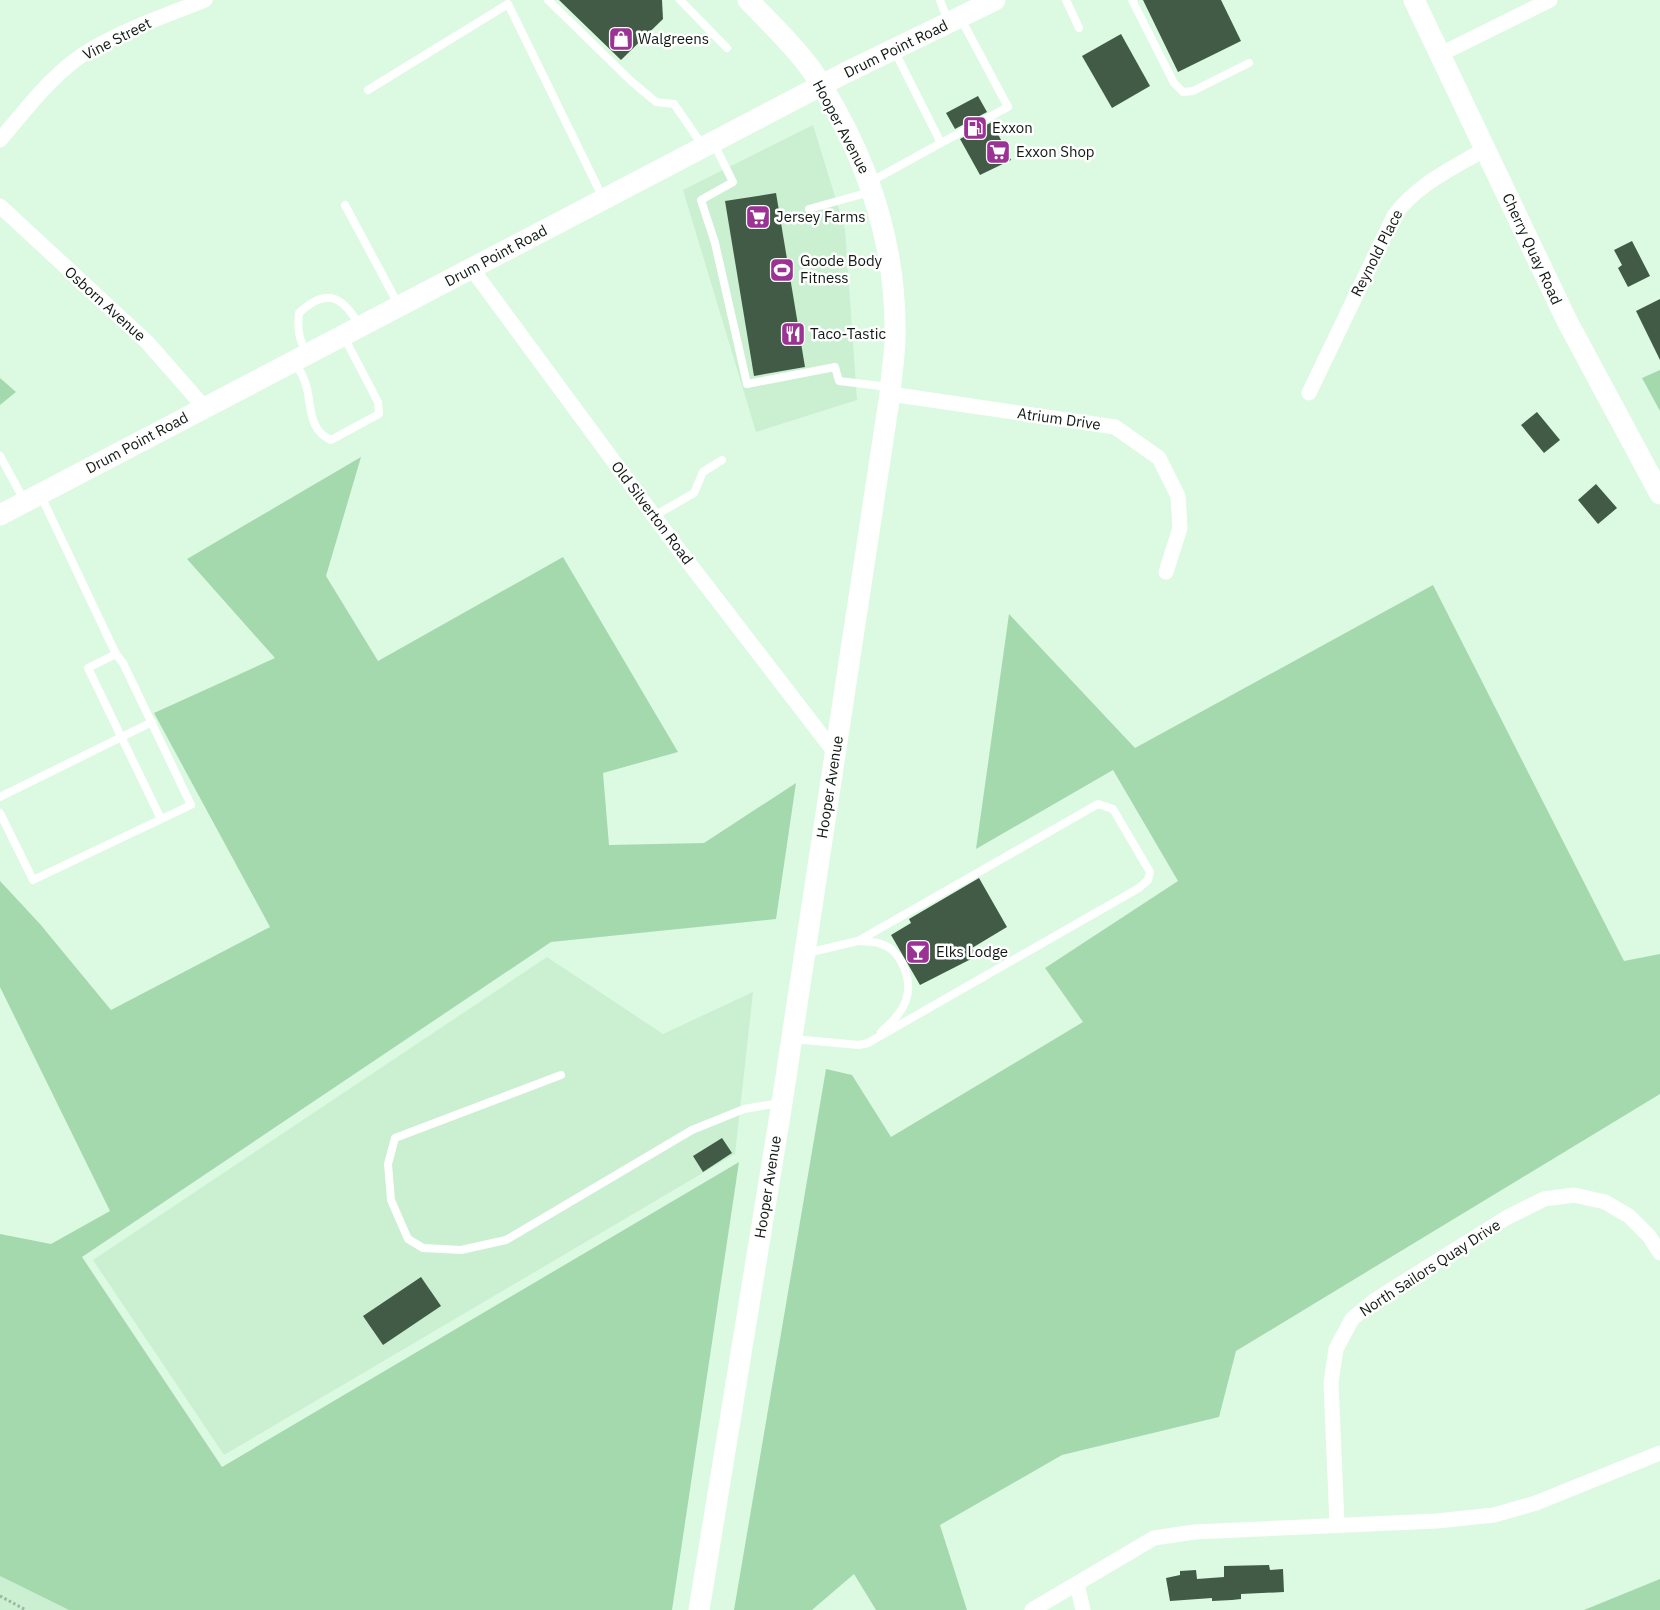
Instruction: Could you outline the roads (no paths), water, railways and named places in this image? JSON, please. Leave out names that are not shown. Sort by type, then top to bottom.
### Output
[{"type":"main road","name":"Hooper Avenue","points":[[699,1610],[782,1103],[836,754],[890,391],[896,339],[893,281],[872,187],[858,153],[822,86],[799,54],[748,0]]},
{"type":"main road","name":"Drum Point Road","points":[[0,515],[708,145],[994,0]]},
{"type":"main road","name":"Cherry Quay Road","points":[[1414,0],[1566,321],[1660,494]]},
{"type":"street","name":"Vine Street","points":[[0,140],[62,71],[91,49],[135,28],[205,0]]},
{"type":"street","points":[[1441,54],[1550,0]]},
{"type":"street","name":"Reynold Place","points":[[1309,393],[1394,216],[1406,199],[1421,187],[1485,149]]},
{"type":"street","name":"Osborn Avenue","points":[[0,206],[147,342],[204,407]]},
{"type":"street","name":"Old Silverton Road","points":[[472,268],[654,516],[836,754]]},
{"type":"street","name":"Atrium Drive","points":[[890,391],[1115,427],[1159,458],[1178,496],[1180,528],[1166,572]]},
{"type":"street","name":"North Sailors Quay Drive","points":[[1337,1524],[1331,1383],[1336,1349],[1352,1319],[1375,1300],[1498,1223],[1544,1199],[1574,1195],[1605,1202],[1629,1216],[1649,1236],[1660,1253]]},
{"type":"street","points":[[1032,1610],[1154,1538],[1194,1532],[1436,1520],[1494,1515],[1536,1503],[1660,1453]]},
{"type":"street","points":[[1077,1584],[1083,1610]]},
{"type":"lane","points":[[548,0],[631,81],[656,102],[674,104],[708,145],[733,182],[701,200],[715,243],[747,384],[835,367],[840,381],[890,391]]},
{"type":"lane","points":[[680,0],[727,48]]},
{"type":"lane","points":[[810,209],[872,187],[941,143],[1008,107],[955,20],[940,0]]},
{"type":"lane","points":[[1066,0],[1078,28]]},
{"type":"lane","points":[[1132,0],[1174,83],[1183,92],[1188,93],[1249,63]]},
{"type":"lane","points":[[368,90],[508,4],[604,200]]},
{"type":"lane","points":[[894,50],[941,143]]},
{"type":"lane","points":[[345,204],[399,306]]},
{"type":"lane","points":[[325,298],[338,298],[349,308],[351,331],[378,402],[379,414],[331,440],[323,436],[311,416],[297,330],[299,314],[309,304],[325,298]]},
{"type":"lane","points":[[0,456],[33,498],[116,654],[123,663],[192,805],[33,880],[0,813]]},
{"type":"lane","points":[[654,516],[694,493],[703,472],[722,460]]},
{"type":"lane","points":[[116,654],[88,668],[160,819]]},
{"type":"lane","points":[[0,797],[152,722]]},
{"type":"lane","points":[[792,1038],[859,1045],[868,1043],[1139,888],[1148,880],[1150,872],[1113,809],[1098,804],[858,941],[805,953]]},
{"type":"lane","points":[[858,941],[880,944],[895,952],[908,974],[907,998],[903,1007],[889,1026],[868,1043]]},
{"type":"lane","points":[[561,1075],[395,1138],[388,1164],[391,1200],[408,1239],[423,1248],[461,1250],[506,1240],[692,1130],[744,1109],[782,1103]]},
{"type":"place","name":"Walgreens","points":[[621,39]]},
{"type":"place","name":"Exxon","points":[[975,128]]},
{"type":"place","name":"Exxon Shop","points":[[998,152]]},
{"type":"place","name":"Jersey Farms","points":[[758,217]]},
{"type":"place","name":"Goode Body Fitness","points":[[782,270]]},
{"type":"place","name":"Taco-Tastic","points":[[793,334]]},
{"type":"place","name":"Elks Lodge","points":[[918,952]]}]
